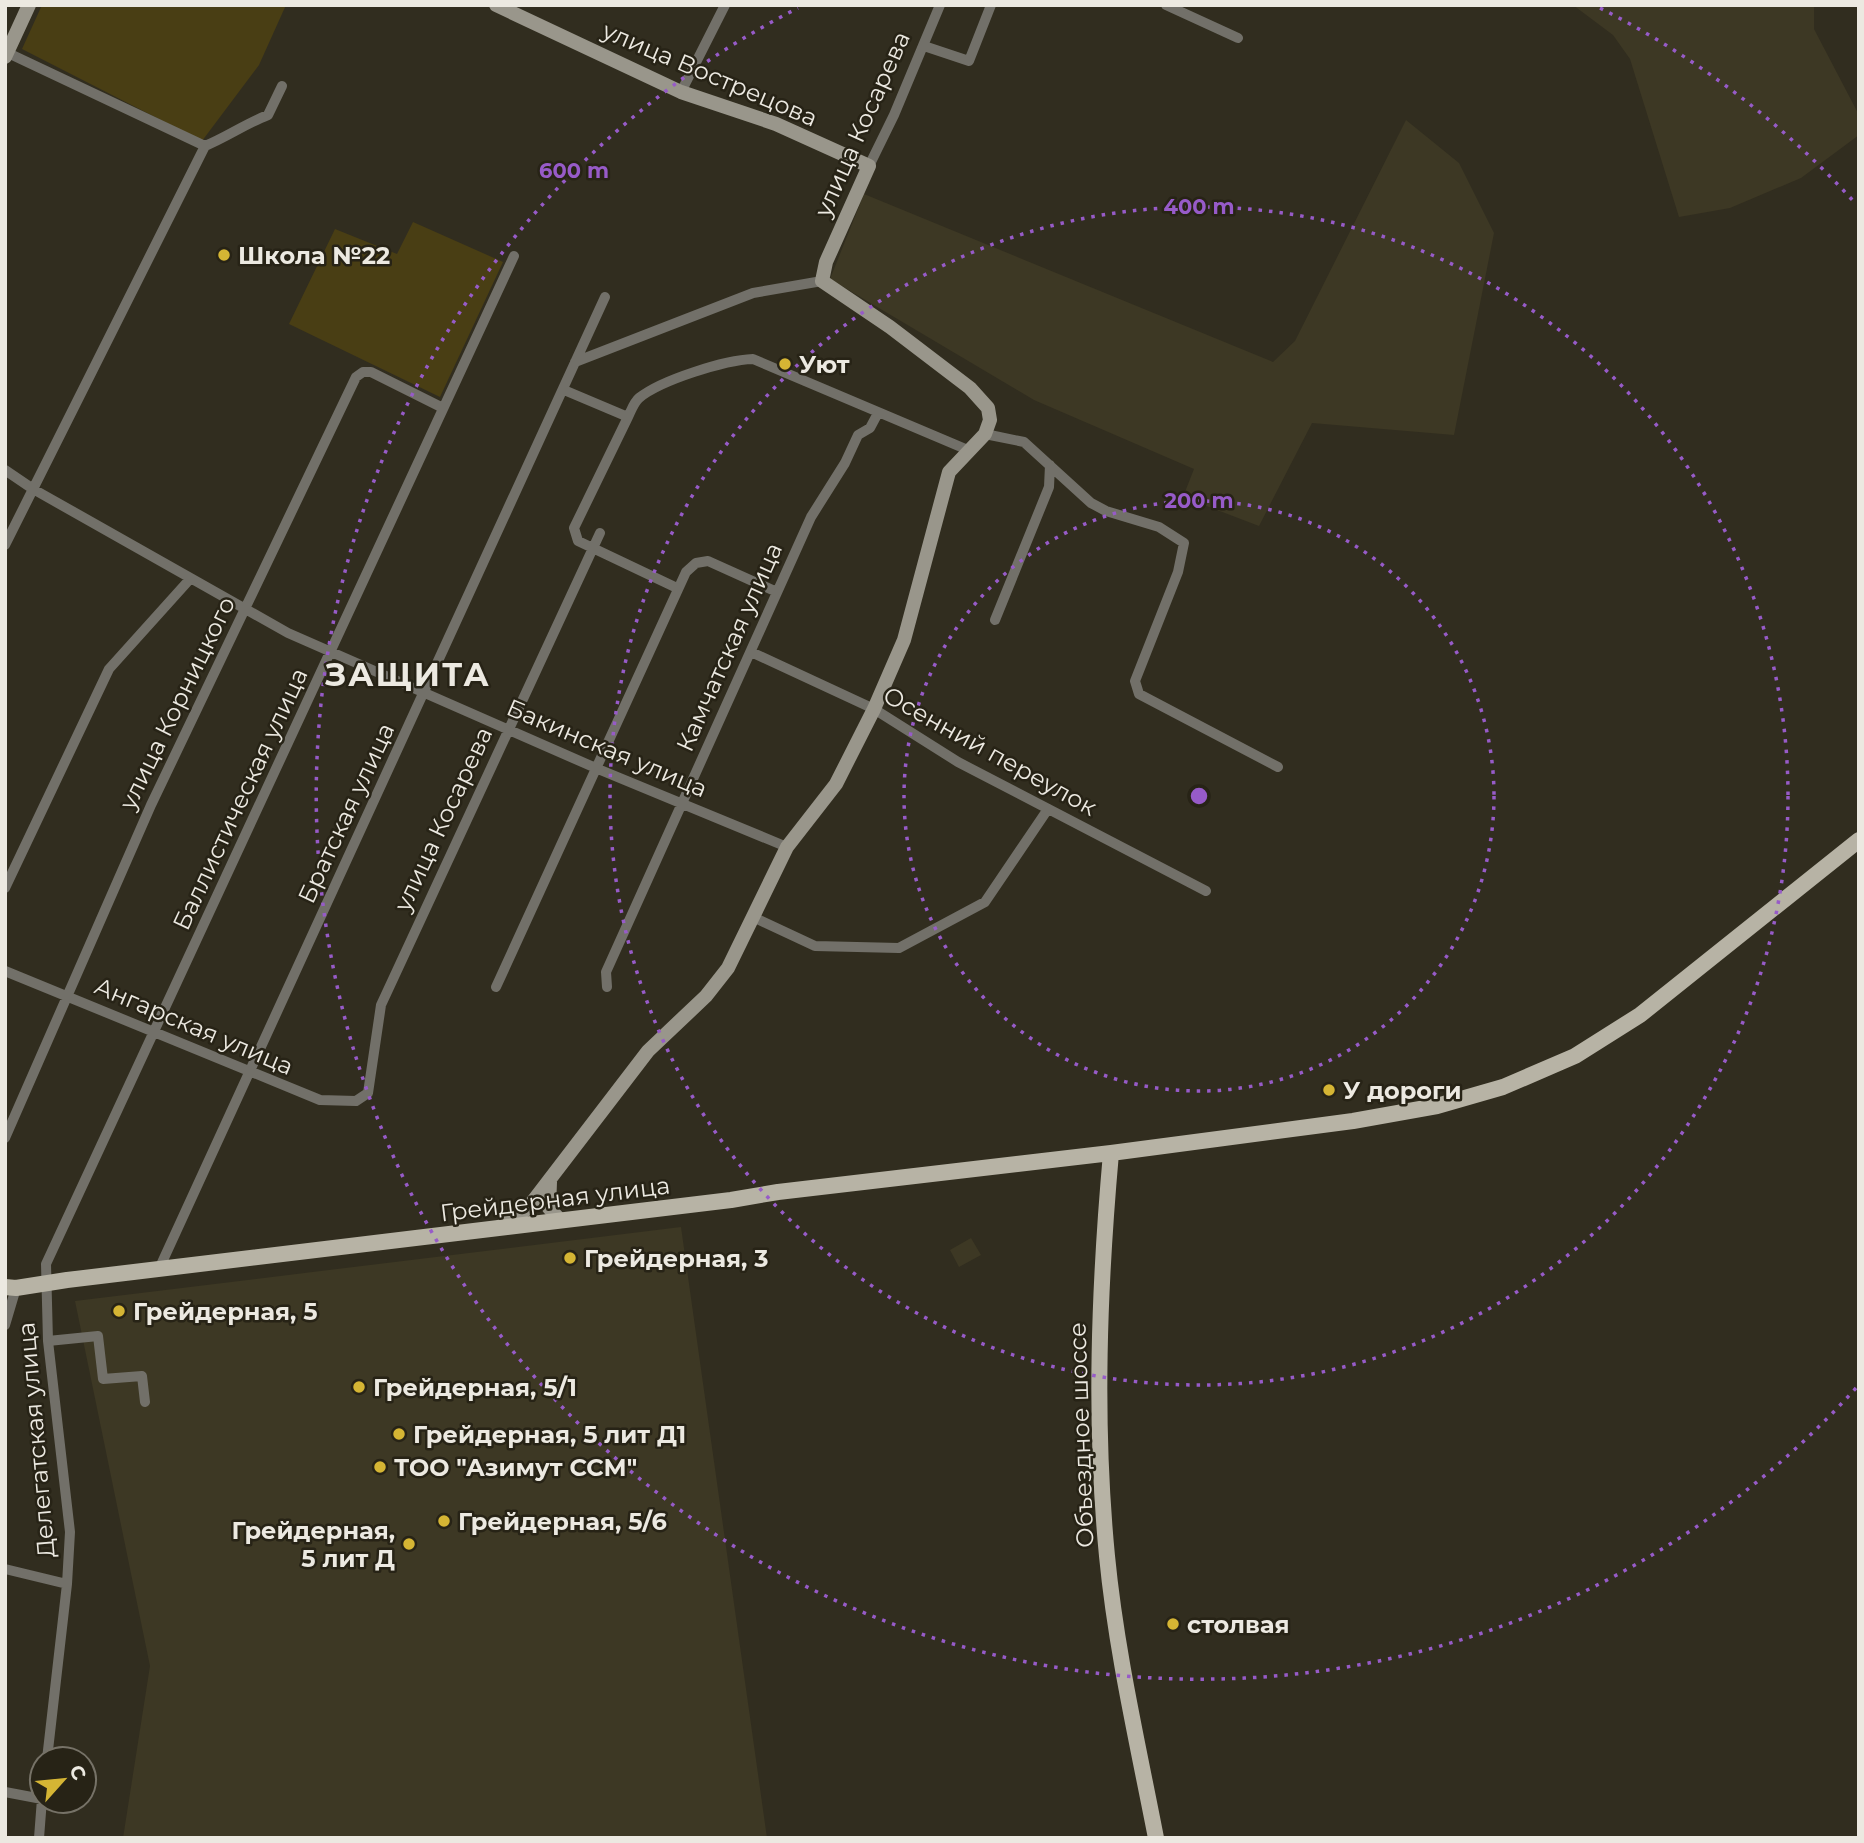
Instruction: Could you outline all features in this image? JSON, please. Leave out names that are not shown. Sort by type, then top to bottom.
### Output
[{"type":"main road","name":"Грейдерная улица","points":[[11,1287],[46,1285],[778,1192],[1111,1153],[1397,1115],[1503,1087],[1575,1056],[1640,1015],[1859,840]]},
{"type":"main road","name":"Объездное шоссе","points":[[1111,1153],[1098,1375],[1100,1477],[1107,1559],[1156,1838]]},
{"type":"street","points":[[30,5],[7,55],[205,146]]},
{"type":"street","points":[[681,92],[724,5]]},
{"type":"street","name":"улица Косарева","points":[[822,281],[825,262],[924,46],[940,5]]},
{"type":"street","points":[[924,46],[969,61],[991,5]]},
{"type":"street","points":[[1166,5],[1238,38]]},
{"type":"street","name":"улица Вострецова","points":[[504,7],[681,92],[776,124],[869,166]]},
{"type":"street","points":[[5,545],[205,146],[222,140],[239,126],[268,115],[282,86]]},
{"type":"street","name":"Баллистическая улица","points":[[46,1285],[46,1264],[514,256]]},
{"type":"street","points":[[498,1229],[527,1209],[648,1051],[706,996],[728,968],[787,847],[801,825],[836,784],[874,709],[904,640],[949,472],[985,433],[990,420],[988,408],[970,388],[890,327],[822,281],[753,293],[575,362]]},
{"type":"street","name":"Братская улица","points":[[159,1269],[605,297]]},
{"type":"street","points":[[677,588],[578,541],[574,527],[637,399],[654,390],[730,360],[753,359],[968,450]]},
{"type":"street","name":"улица Корницкого","points":[[5,1138],[65,995],[151,805],[356,377],[363,372],[371,372],[443,408]]},
{"type":"street","points":[[564,390],[628,417]]},
{"type":"street","name":"Камчатская улица","points":[[607,987],[606,972],[811,517],[845,463],[858,435],[870,428],[878,413]]},
{"type":"street","points":[[985,433],[1024,442],[1091,503],[1106,511],[1159,527],[1184,543],[1178,572],[1135,681],[1139,694],[1278,768]]},
{"type":"street","points":[[995,620],[1049,487],[1050,465]]},
{"type":"street","name":"Бакинская улица","points":[[5,470],[33,489],[288,633],[598,769],[787,847]]},
{"type":"street","name":"улица Косарева","points":[[368,1093],[381,1005],[600,533]]},
{"type":"street","points":[[496,987],[686,572],[696,563],[708,561],[777,592]]},
{"type":"street","points":[[5,888],[108,669],[190,579]]},
{"type":"street","name":"Осенний переулок","points":[[751,652],[874,709],[958,762],[1206,891]]},
{"type":"street","points":[[753,917],[815,946],[899,948],[985,902],[1048,809]]},
{"type":"street","name":"Ангарская улица","points":[[5,971],[155,1030],[250,1073],[320,1100],[356,1101],[368,1093]]},
{"type":"street","points":[[551,1178],[548,1202],[561,1221]]},
{"type":"street","name":"Делегатская улица","points":[[46,1285],[48,1341],[69,1532],[67,1584],[49,1745]]},
{"type":"street","points":[[5,1325],[11,1287]]},
{"type":"street","points":[[48,1341],[98,1336],[103,1379],[142,1376],[145,1402]]},
{"type":"street","points":[[5,1569],[67,1584]]},
{"type":"street","points":[[5,1792],[28,1796]]},
{"type":"street","points":[[39,1838],[41,1815]]},
{"type":"shaded area","points":[[42,5],[286,5],[259,65],[202,141],[22,49]]},
{"type":"shaded area","points":[[1573,5],[1814,5],[1814,29],[1859,115],[1859,135],[1801,178],[1730,208],[1679,217],[1630,59],[1613,35]]},
{"type":"shaded area","points":[[1406,120],[1459,163],[1494,233],[1454,435],[1312,423],[1259,526],[1183,497],[1194,469],[1034,400],[830,279],[864,194],[1273,362],[1295,341]]},
{"type":"shaded area","points":[[413,222],[503,262],[440,397],[289,324],[335,229],[397,254]]},
{"type":"shaded area","points":[[681,1227],[767,1838],[123,1838],[150,1666],[75,1301]]},
{"type":"shaded area","points":[[971,1238],[981,1255],[959,1267],[950,1250]]},
{"type":"place","name":"Школа №22","points":[[224,255]]},
{"type":"place","name":"Уют","points":[[785,364]]},
{"type":"place","name":"У дороги","points":[[1329,1090]]},
{"type":"place","name":"Грейдерная, 3","points":[[570,1258]]},
{"type":"place","name":"Грейдерная, 5","points":[[119,1311]]},
{"type":"place","name":"Грейдерная, 5/1","points":[[359,1387]]},
{"type":"place","name":"Грейдерная, 5 лит Д1","points":[[399,1434]]},
{"type":"place","name":"ТОО \"Азимут ССМ\"","points":[[380,1467]]},
{"type":"place","name":"Грейдерная, 5/6","points":[[444,1521]]},
{"type":"place","name":"Грейдерная, 5 лит Д","points":[[409,1544]]},
{"type":"place","name":"столвая","points":[[1173,1624]]},
{"type":"district","name":"ЗАЩИТА","points":[[408,674]]}]
